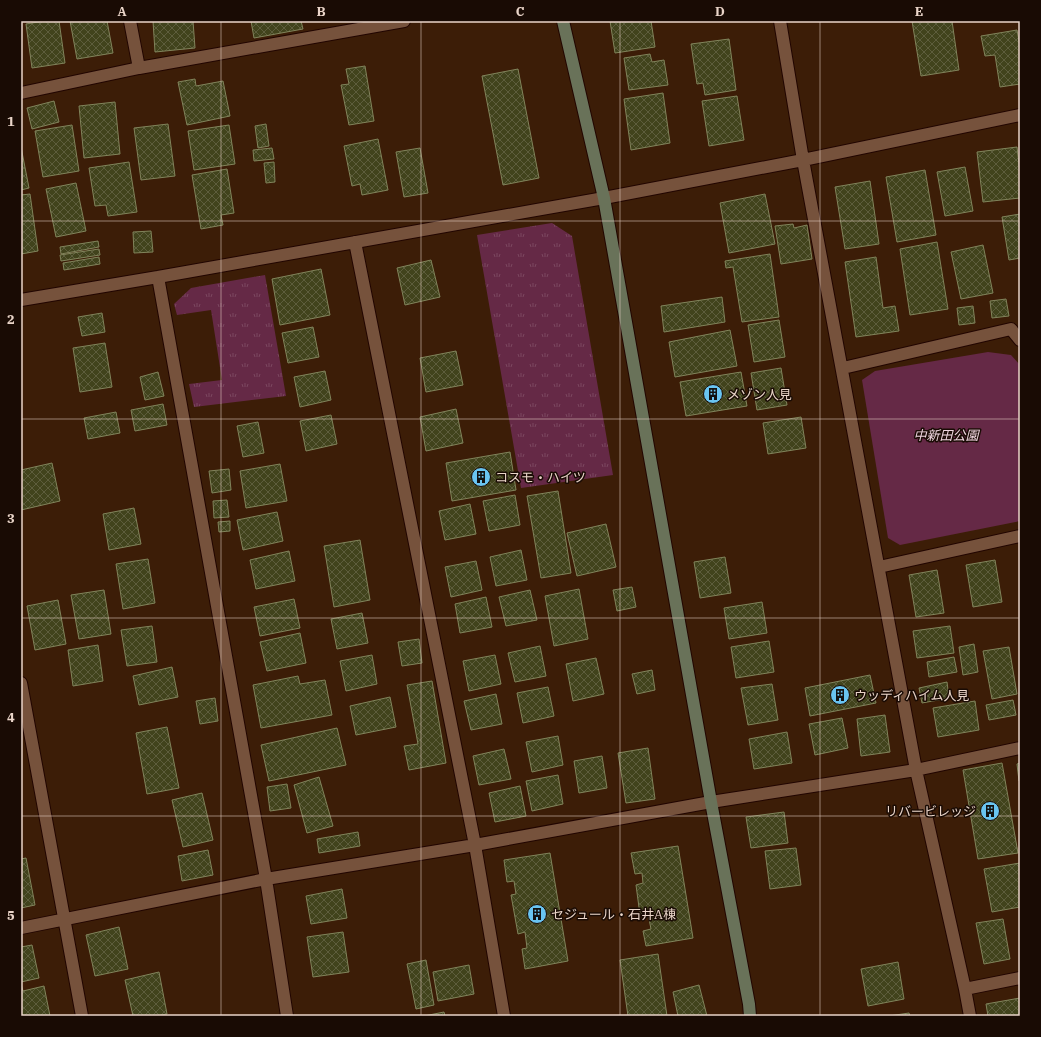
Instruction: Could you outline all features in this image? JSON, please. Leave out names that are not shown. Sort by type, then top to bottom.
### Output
[{"type":"street","points":[[130,21],[139,68]]},
{"type":"street","points":[[21,93],[340,27],[404,21]]},
{"type":"street","points":[[562,21],[604,198],[750,1016]]},
{"type":"street","points":[[780,21],[803,160],[843,368],[916,770],[970,1016]]},
{"type":"street","points":[[21,300],[604,198],[803,160],[1020,115]]},
{"type":"street","points":[[355,242],[475,845],[504,1016]]},
{"type":"street","points":[[158,277],[266,879],[287,1016]]},
{"type":"street","points":[[843,368],[1011,329],[1020,340]]},
{"type":"street","points":[[879,567],[1020,536]]},
{"type":"street","points":[[21,682],[82,1016]]},
{"type":"street","points":[[21,928],[266,879],[475,845],[711,802],[916,770],[1020,748]]},
{"type":"street","points":[[965,989],[1020,978]]},
{"type":"green space","points":[[552,223],[572,236],[613,475],[521,488],[477,235]]},
{"type":"green space","points":[[265,275],[286,396],[194,407],[189,384],[222,380],[211,310],[177,315],[174,304],[191,288]]},
{"type":"green space","name":"中新田公園","points":[[988,352],[1011,355],[1020,365],[1020,521],[900,545],[888,538],[862,380],[875,371]]},
{"type":"building","points":[[44,21],[59,21],[65,63],[32,68],[26,24]]},
{"type":"building","points":[[70,21],[107,21],[113,53],[77,59]]},
{"type":"building","points":[[153,21],[193,21],[195,48],[155,52]]},
{"type":"building","points":[[251,21],[301,21],[303,29],[254,38]]},
{"type":"building","points":[[610,21],[651,21],[655,47],[615,53]]},
{"type":"building","points":[[912,21],[952,21],[959,70],[921,76]]},
{"type":"building","points":[[1017,30],[1020,46],[1020,84],[1000,87],[995,55],[985,56],[981,36]]},
{"type":"building","points":[[729,39],[736,90],[705,95],[703,83],[697,84],[691,44]]},
{"type":"building","points":[[650,54],[652,62],[664,60],[668,85],[629,90],[624,58]]},
{"type":"building","points":[[365,66],[374,121],[349,125],[341,85],[349,84],[346,69]]},
{"type":"building","points":[[518,69],[539,178],[503,185],[482,76]]},
{"type":"building","points":[[195,79],[196,86],[223,81],[230,116],[187,125],[178,82]]},
{"type":"building","points":[[663,93],[670,143],[631,150],[624,99]]},
{"type":"building","points":[[737,96],[744,140],[709,146],[702,101]]},
{"type":"building","points":[[54,101],[59,122],[32,129],[27,108]]},
{"type":"building","points":[[115,102],[120,154],[84,158],[79,106]]},
{"type":"building","points":[[168,124],[175,176],[141,180],[134,128]]},
{"type":"building","points":[[266,124],[269,146],[258,148],[255,126]]},
{"type":"building","points":[[72,125],[79,171],[43,177],[35,131]]},
{"type":"building","points":[[229,125],[235,164],[194,170],[188,131]]},
{"type":"building","points":[[378,139],[388,190],[362,195],[360,184],[352,186],[344,146]]},
{"type":"building","points":[[21,147],[29,188],[21,190]]},
{"type":"building","points":[[1017,147],[1020,172],[1020,198],[983,202],[977,152]]},
{"type":"building","points":[[272,148],[274,159],[254,161],[253,150]]},
{"type":"building","points":[[420,148],[428,193],[404,197],[396,152]]},
{"type":"building","points":[[129,162],[137,212],[108,216],[106,205],[95,206],[89,168]]},
{"type":"building","points":[[274,162],[275,182],[266,183],[264,163]]},
{"type":"building","points":[[965,167],[973,211],[945,216],[937,172]]},
{"type":"building","points":[[227,169],[234,213],[221,215],[223,225],[201,229],[192,175]]},
{"type":"building","points":[[925,170],[936,235],[897,242],[886,177]]},
{"type":"building","points":[[870,181],[879,244],[845,249],[835,187]]},
{"type":"building","points":[[76,183],[86,231],[56,237],[46,189]]},
{"type":"building","points":[[30,194],[38,251],[21,254],[21,195]]},
{"type":"building","points":[[765,194],[775,244],[729,253],[720,203]]},
{"type":"building","points":[[1020,214],[1020,258],[1009,260],[1002,217]]},
{"type":"building","points":[[793,224],[794,228],[807,225],[812,259],[781,264],[775,226]]},
{"type":"building","points":[[151,231],[153,252],[134,253],[133,232]]},
{"type":"building","points":[[98,241],[99,247],[61,254],[60,247]]},
{"type":"building","points":[[937,242],[948,309],[910,315],[900,249]]},
{"type":"building","points":[[983,245],[993,293],[961,299],[951,252]]},
{"type":"building","points":[[99,249],[100,255],[61,261],[60,255]]},
{"type":"building","points":[[770,254],[779,317],[742,322],[733,267],[726,268],[725,261]]},
{"type":"building","points":[[99,257],[100,264],[64,270],[63,263]]},
{"type":"building","points":[[876,257],[883,308],[895,306],[899,331],[856,337],[845,262]]},
{"type":"building","points":[[431,260],[440,297],[405,305],[397,268]]},
{"type":"building","points":[[321,269],[330,315],[280,325],[272,279]]},
{"type":"building","points":[[722,297],[725,322],[664,332],[661,306]]},
{"type":"building","points":[[1006,299],[1009,316],[992,318],[990,301]]},
{"type":"building","points":[[973,306],[975,323],[959,325],[957,308]]},
{"type":"building","points":[[102,313],[105,332],[82,336],[78,317]]},
{"type":"building","points":[[779,320],[785,357],[754,362],[748,325]]},
{"type":"building","points":[[313,327],[319,357],[288,363],[282,333]]},
{"type":"building","points":[[730,330],[737,366],[675,377],[669,342]]},
{"type":"building","points":[[105,343],[112,387],[80,392],[73,348]]},
{"type":"building","points":[[456,351],[463,385],[426,392],[420,358]]},
{"type":"building","points":[[781,368],[787,405],[757,410],[751,373]]},
{"type":"building","points":[[325,371],[331,400],[300,407],[294,377]]},
{"type":"building","points":[[158,372],[164,396],[145,400],[140,377]]},
{"type":"building","name":"メゾン人見","points":[[741,372],[747,406],[686,416],[680,382]]},
{"type":"building","points":[[163,404],[167,425],[135,431],[131,410]]},
{"type":"building","points":[[456,409],[463,443],[426,451],[420,417]]},
{"type":"building","points":[[116,412],[120,433],[88,439],[84,418]]},
{"type":"building","points":[[331,415],[337,444],[306,451],[300,421]]},
{"type":"building","points":[[801,417],[806,448],[768,454],[763,423]]},
{"type":"building","points":[[258,422],[264,453],[243,457],[237,426]]},
{"type":"building","name":"コスモ・ハイツ","points":[[510,452],[516,490],[452,501],[446,463]]},
{"type":"building","points":[[52,463],[60,501],[21,510],[21,470]]},
{"type":"building","points":[[280,464],[287,501],[246,508],[240,471]]},
{"type":"building","points":[[229,469],[231,490],[212,493],[209,471]]},
{"type":"building","points":[[558,491],[571,573],[541,578],[527,496]]},
{"type":"building","points":[[515,495],[520,525],[489,531],[483,501]]},
{"type":"building","points":[[227,500],[229,517],[214,518],[213,501]]},
{"type":"building","points":[[470,504],[476,534],[445,540],[439,511]]},
{"type":"building","points":[[134,508],[141,544],[109,550],[103,514]]},
{"type":"building","points":[[277,512],[283,541],[243,550],[237,520]]},
{"type":"building","points":[[230,521],[230,531],[219,532],[218,522]]},
{"type":"building","points":[[606,524],[616,567],[577,576],[567,533]]},
{"type":"building","points":[[360,540],[370,600],[334,607],[324,546]]},
{"type":"building","points":[[521,550],[527,580],[496,586],[490,557]]},
{"type":"building","points":[[289,551],[295,581],[256,589],[250,560]]},
{"type":"building","points":[[725,557],[731,593],[700,598],[694,562]]},
{"type":"building","points":[[148,559],[155,603],[123,609],[116,564]]},
{"type":"building","points":[[995,560],[1002,602],[973,607],[966,565]]},
{"type":"building","points":[[476,561],[482,590],[451,597],[445,567]]},
{"type":"building","points":[[937,570],[944,613],[916,617],[909,575]]},
{"type":"building","points":[[632,587],[636,607],[617,611],[613,590]]},
{"type":"building","points":[[579,589],[588,639],[554,646],[545,596]]},
{"type":"building","points":[[104,590],[111,634],[79,639],[71,595]]},
{"type":"building","points":[[530,590],[537,620],[506,626],[499,597]]},
{"type":"building","points":[[486,597],[492,627],[460,633],[455,604]]},
{"type":"building","points":[[294,599],[300,628],[260,636],[254,607]]},
{"type":"building","points":[[58,600],[66,644],[35,650],[27,606]]},
{"type":"building","points":[[762,602],[767,633],[729,639],[724,608]]},
{"type":"building","points":[[362,613],[368,643],[337,649],[331,619]]},
{"type":"building","points":[[152,626],[157,662],[127,666],[121,630]]},
{"type":"building","points":[[950,626],[954,653],[917,658],[913,631]]},
{"type":"building","points":[[300,633],[306,663],[267,671],[260,642]]},
{"type":"building","points":[[419,639],[422,663],[402,666],[398,642]]},
{"type":"building","points":[[769,641],[774,672],[736,678],[731,647]]},
{"type":"building","points":[[974,644],[978,672],[963,675],[959,647]]},
{"type":"building","points":[[98,645],[103,681],[73,686],[68,650]]},
{"type":"building","points":[[540,646],[546,676],[515,682],[508,653]]},
{"type":"building","points":[[1009,647],[1017,694],[992,699],[983,651]]},
{"type":"building","points":[[372,655],[377,684],[346,691],[340,661]]},
{"type":"building","points":[[495,655],[501,684],[469,691],[463,661]]},
{"type":"building","points":[[954,657],[957,672],[929,677],[927,662]]},
{"type":"building","points":[[596,658],[604,694],[573,701],[566,664]]},
{"type":"building","points":[[172,667],[178,697],[139,705],[133,676]]},
{"type":"building","points":[[652,670],[655,690],[637,694],[632,674]]},
{"type":"building","name":"ウッディハイム人見","points":[[870,675],[876,703],[810,716],[805,688]]},
{"type":"building","points":[[298,676],[300,684],[325,680],[332,715],[261,728],[253,685]]},
{"type":"building","points":[[432,681],[446,763],[409,770],[404,746],[418,744],[407,685]]},
{"type":"building","points":[[947,682],[949,698],[922,703],[919,688]]},
{"type":"building","points":[[772,684],[778,720],[748,725],[741,688]]},
{"type":"building","points":[[548,687],[554,716],[523,723],[517,693]]},
{"type":"building","points":[[496,694],[502,724],[471,730],[464,701]]},
{"type":"building","points":[[390,697],[396,727],[356,735],[350,706]]},
{"type":"building","points":[[215,698],[218,721],[200,724],[196,701]]},
{"type":"building","points":[[1013,700],[1016,715],[989,720],[986,705]]},
{"type":"building","points":[[975,701],[979,730],[938,737],[933,708]]},
{"type":"building","points":[[885,715],[890,752],[861,756],[857,719]]},
{"type":"building","points":[[842,718],[848,748],[815,755],[809,724]]},
{"type":"building","points":[[167,727],[179,788],[147,794],[136,733]]},
{"type":"building","points":[[337,728],[346,765],[269,781],[261,745]]},
{"type":"building","points":[[787,732],[792,763],[754,769],[749,739]]},
{"type":"building","points":[[558,736],[563,765],[532,772],[526,742]]},
{"type":"building","points":[[648,748],[655,799],[626,803],[618,753]]},
{"type":"building","points":[[504,749],[511,779],[479,785],[473,756]]},
{"type":"building","points":[[602,756],[607,788],[579,793],[574,761]]},
{"type":"building","name":"リバービレッジ","points":[[1002,763],[1018,853],[978,859],[963,770]]},
{"type":"building","points":[[1020,763],[1020,781],[1019,781],[1017,764]]},
{"type":"building","points":[[558,775],[563,804],[532,811],[526,781]]},
{"type":"building","points":[[319,777],[333,826],[307,833],[294,785]]},
{"type":"building","points":[[287,784],[291,808],[270,811],[267,787]]},
{"type":"building","points":[[520,786],[526,816],[495,822],[489,793]]},
{"type":"building","points":[[202,793],[213,840],[183,847],[172,800]]},
{"type":"building","points":[[784,812],[788,843],[751,848],[746,817]]},
{"type":"building","points":[[358,832],[360,846],[319,853],[317,839]]},
{"type":"building","points":[[678,846],[693,938],[646,946],[643,931],[651,929],[648,914],[640,915],[636,885],[643,883],[642,873],[635,874],[631,853]]},
{"type":"building","points":[[796,848],[801,885],[770,889],[765,851]]},
{"type":"building","points":[[208,850],[213,875],[182,881],[178,856]]},
{"type":"building","name":"セジュール・石井A棟","points":[[550,853],[568,961],[525,969],[522,949],[527,948],[525,932],[518,934],[511,895],[516,894],[514,881],[507,882],[504,860]]},
{"type":"building","points":[[26,858],[35,905],[21,908],[21,859]]},
{"type":"building","points":[[1020,863],[1020,907],[992,912],[984,869]]},
{"type":"building","points":[[342,889],[347,918],[311,924],[306,896]]},
{"type":"building","points":[[1003,919],[1010,959],[984,964],[976,923]]},
{"type":"building","points":[[119,927],[128,969],[95,976],[86,935]]},
{"type":"building","points":[[343,932],[349,972],[313,977],[307,937]]},
{"type":"building","points":[[32,945],[39,978],[21,982],[21,947]]},
{"type":"building","points":[[658,954],[667,1016],[628,1016],[620,960]]},
{"type":"building","points":[[426,960],[434,1005],[416,1009],[407,964]]},
{"type":"building","points":[[898,962],[904,999],[868,1006],[861,969]]},
{"type":"building","points":[[469,965],[474,994],[438,1001],[433,972]]},
{"type":"building","points":[[159,972],[167,1014],[156,1016],[133,1016],[125,980]]},
{"type":"building","points":[[21,984],[23,991],[44,986],[50,1016],[21,1016]]},
{"type":"building","points":[[699,985],[707,1016],[678,1016],[673,992]]},
{"type":"building","points":[[1020,998],[1020,1016],[988,1016],[986,1004]]},
{"type":"building","points":[[444,1012],[445,1016],[424,1016]]},
{"type":"building","points":[[909,1013],[910,1016],[889,1016]]},
{"type":"place","name":"メゾン人見","points":[[713,394]]},
{"type":"place","name":"コスモ・ハイツ","points":[[481,477]]},
{"type":"place","name":"ウッディハイム人見","points":[[840,695]]},
{"type":"place","name":"リバービレッジ","points":[[990,811]]},
{"type":"place","name":"セジュール・石井A棟","points":[[537,914]]}]
